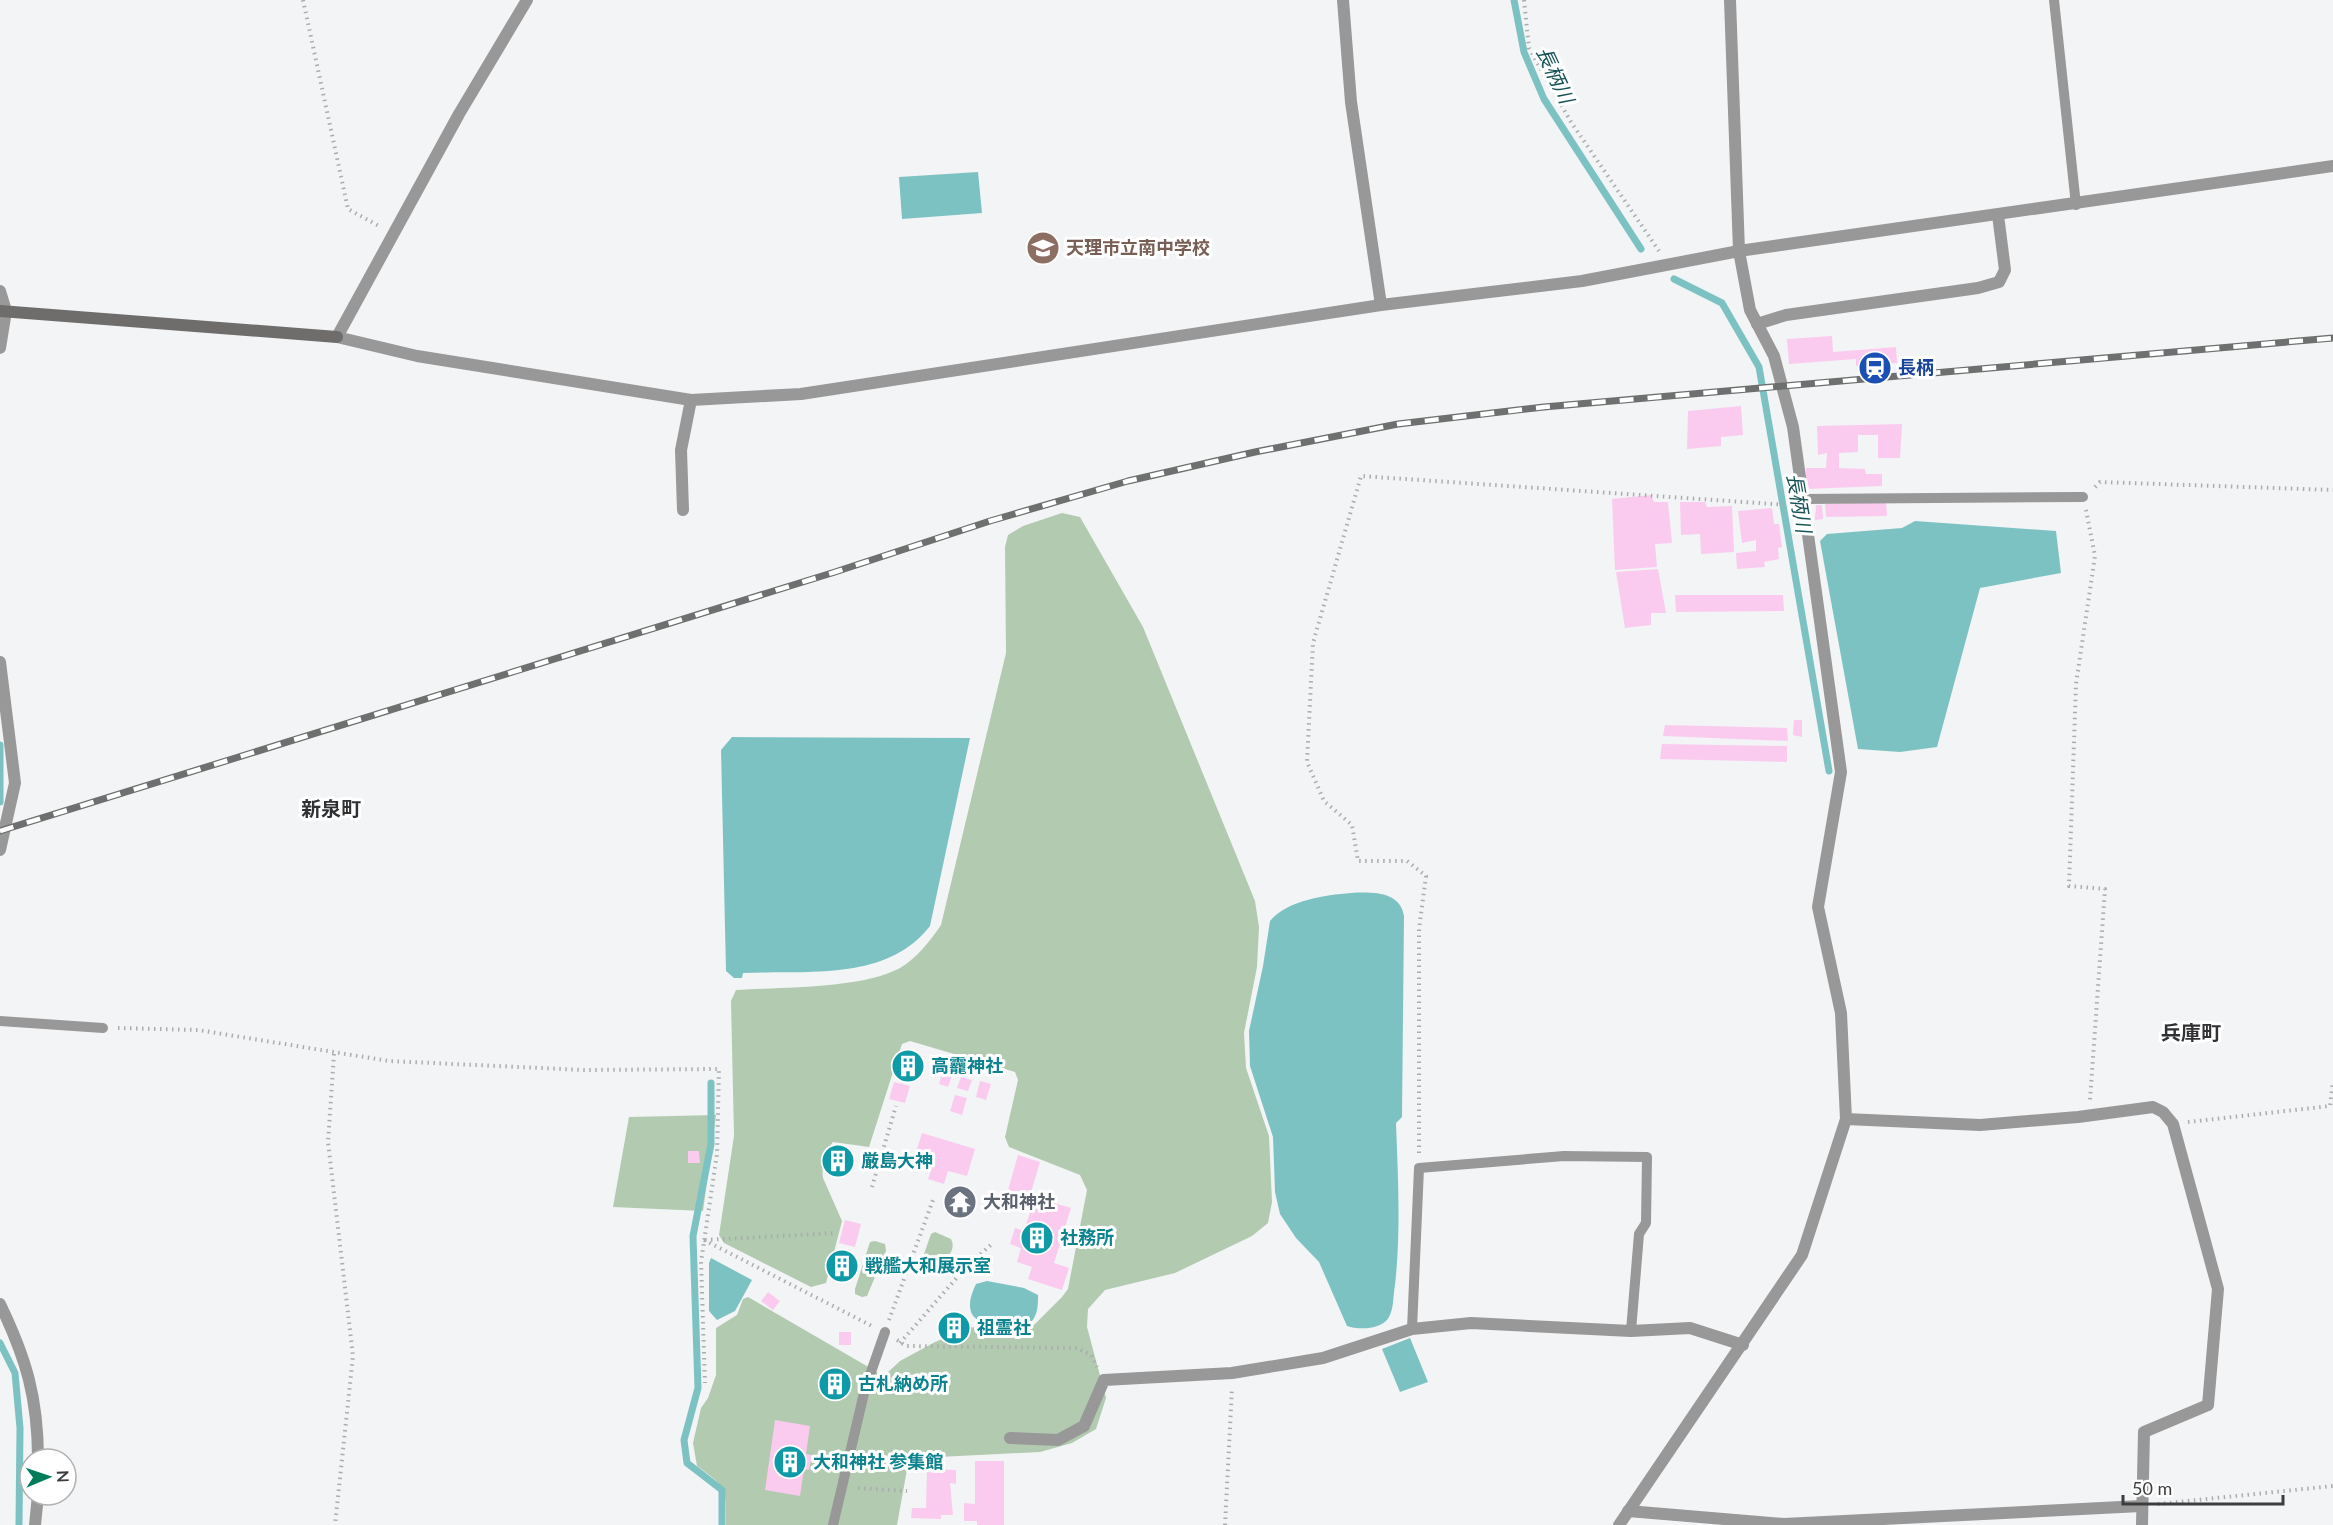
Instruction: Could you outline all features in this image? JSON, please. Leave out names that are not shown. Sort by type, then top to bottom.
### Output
[{"type":"street","points":[[337,337],[392,232],[527,0]]},
{"type":"street","points":[[1344,0],[1351,102],[1381,305]]},
{"type":"street","points":[[1619,1525],[1802,1255],[1846,1119],[1840,1013],[1818,907],[1841,772],[1792,427],[1774,356],[1750,310],[1739,251],[1730,0]]},
{"type":"street","points":[[3,311],[337,337],[417,356],[692,400],[801,394],[1381,305],[1582,281],[1739,251],[2076,205],[2333,166]]},
{"type":"street","points":[[1757,324],[1786,315],[1967,290],[1999,282],[2005,270],[1998,215]]},
{"type":"street","points":[[0,291],[3,311],[0,348]]},
{"type":"street","points":[[683,510],[681,450],[692,400]]},
{"type":"street","points":[[0,662],[15,783],[0,850]]},
{"type":"street","points":[[1846,1119],[1980,1125],[2089,1116],[2153,1107],[2163,1112],[2173,1124],[2218,1288],[2208,1405],[2144,1432],[2142,1525]]},
{"type":"street","points":[[0,1304],[32,1384],[38,1424],[38,1447]]},
{"type":"street","points":[[1010,1438],[1058,1440],[1084,1426],[1104,1380],[1232,1373],[1323,1358],[1412,1329],[1471,1323],[1631,1331],[1690,1328],[1743,1345]]},
{"type":"street","points":[[1628,1511],[1784,1524],[2141,1506]]},
{"type":"street","points":[[35,1525],[37,1507]]},
{"type":"lane","points":[[2054,0],[2076,205]]},
{"type":"lane","points":[[1803,499],[2084,497]]},
{"type":"lane","points":[[0,1022],[102,1028]]},
{"type":"lane","points":[[1412,1329],[1419,1168],[1564,1156],[1647,1157],[1646,1223],[1639,1234],[1631,1331]]},
{"type":"lane","points":[[833,1525],[865,1389],[885,1332]]},
{"type":"path","points":[[303,0],[348,209],[392,232]]},
{"type":"path","points":[[1524,0],[1529,48],[1571,122],[1667,265]]},
{"type":"path","points":[[1419,1168],[1419,929],[1426,876],[1407,861],[1358,861],[1352,825],[1324,801],[1307,762],[1313,643],[1360,476],[1791,505]]},
{"type":"path","points":[[2089,1116],[2105,889],[2069,886],[2076,684],[2095,556],[2084,497],[2100,482],[2333,490]]},
{"type":"path","points":[[102,1028],[198,1030],[334,1054],[389,1061],[584,1070],[720,1069],[717,1154],[701,1262],[705,1383]]},
{"type":"path","points":[[334,1054],[328,1142],[353,1356],[335,1525]]},
{"type":"path","points":[[2173,1124],[2330,1106],[2333,1081]]},
{"type":"path","points":[[872,1187],[896,1106]]},
{"type":"path","points":[[885,1332],[933,1200]]},
{"type":"path","points":[[704,1240],[835,1233]]},
{"type":"path","points":[[704,1240],[885,1332],[906,1346],[1077,1348],[1091,1355],[1104,1380]]},
{"type":"path","points":[[900,1342],[967,1266],[993,1243]]},
{"type":"path","points":[[1225,1525],[1232,1373]]},
{"type":"path","points":[[2141,1506],[2333,1486]]},
{"type":"path","points":[[842,1488],[907,1491]]},
{"type":"green space","points":[[1062,513],[1080,517],[1143,627],[1255,901],[1259,927],[1257,967],[1244,1033],[1246,1068],[1269,1136],[1272,1202],[1268,1223],[1252,1236],[1175,1273],[1105,1290],[1088,1309],[1087,1327],[1106,1398],[1096,1429],[1072,1443],[1040,1452],[919,1458],[908,1464],[897,1525],[726,1525],[726,1503],[723,1489],[715,1479],[697,1466],[693,1443],[701,1408],[708,1398],[716,1375],[716,1328],[737,1315],[743,1299],[748,1297],[884,1376],[900,1361],[955,1334],[965,1326],[1004,1333],[1020,1333],[1035,1324],[1068,1289],[1087,1190],[1080,1175],[1009,1147],[1005,1137],[1018,1080],[1015,1072],[910,1041],[902,1044],[869,1147],[833,1142],[826,1154],[823,1178],[842,1221],[826,1283],[811,1287],[724,1243],[719,1235],[734,1136],[731,1001],[736,990],[820,986],[884,975],[912,960],[941,925],[1006,653],[1005,547],[1008,535],[1023,526]]},
{"type":"green space","points":[[716,1115],[703,1211],[613,1207],[629,1117]]},
{"type":"green space","points":[[935,1232],[951,1239],[953,1245],[944,1263],[926,1258],[924,1254],[931,1234]]},
{"type":"green space","points":[[870,1242],[885,1244],[886,1251],[867,1296],[862,1297],[855,1294],[855,1289]]},
{"type":"water","points":[[978,172],[982,213],[902,219],[899,177]]},
{"type":"water","points":[[1915,521],[2056,531],[2061,573],[1980,588],[1937,747],[1900,752],[1858,749],[1820,541],[1827,534],[1902,528]]},
{"type":"water","points":[[732,737],[970,738],[930,926],[912,944],[892,957],[869,965],[844,969],[819,972],[743,973],[742,978],[734,978],[726,971],[721,750]]},
{"type":"water","points":[[1376,893],[1391,897],[1397,902],[1404,916],[1402,1117],[1396,1123],[1398,1224],[1393,1306],[1386,1321],[1376,1327],[1363,1328],[1347,1326],[1319,1262],[1296,1238],[1280,1214],[1275,1192],[1273,1137],[1250,1066],[1249,1031],[1270,921],[1297,903],[1319,897]]},
{"type":"water","points":[[711,1258],[752,1280],[735,1311],[717,1320],[709,1311],[709,1263]]},
{"type":"water","points":[[987,1281],[1024,1288],[1038,1295],[1038,1306],[1031,1322],[1017,1328],[998,1328],[975,1318],[970,1308],[972,1294],[976,1284]]},
{"type":"water","points":[[1410,1338],[1428,1382],[1400,1392],[1382,1349]]},
{"type":"building","points":[[1832,336],[1833,352],[1896,347],[1897,363],[1856,366],[1856,359],[1789,364],[1787,339]]},
{"type":"building","points":[[1741,406],[1743,435],[1721,437],[1721,446],[1687,449],[1688,411]]},
{"type":"building","points":[[1902,424],[1900,458],[1878,458],[1878,435],[1858,435],[1858,452],[1839,453],[1839,468],[1865,469],[1866,474],[1882,474],[1882,486],[1805,489],[1806,468],[1826,468],[1827,453],[1818,455],[1817,426]]},
{"type":"building","points":[[1651,495],[1654,502],[1668,502],[1672,543],[1655,544],[1657,567],[1615,570],[1612,499]]},
{"type":"building","points":[[1680,502],[1705,502],[1707,507],[1732,506],[1734,552],[1701,554],[1700,534],[1681,535]]},
{"type":"building","points":[[1886,502],[1887,516],[1826,517],[1825,504]]},
{"type":"building","points":[[1816,505],[1822,505],[1823,519],[1815,520]]},
{"type":"building","points":[[1772,508],[1774,524],[1779,524],[1782,547],[1778,548],[1779,559],[1764,562],[1765,567],[1737,569],[1736,553],[1756,551],[1756,540],[1742,543],[1738,511]]},
{"type":"building","points":[[1658,569],[1666,613],[1651,613],[1651,625],[1625,628],[1616,572]]},
{"type":"building","points":[[1675,595],[1783,595],[1784,611],[1676,612]]},
{"type":"building","points":[[1794,720],[1802,720],[1802,737],[1793,735]]},
{"type":"building","points":[[1665,725],[1787,728],[1788,741],[1663,736]]},
{"type":"building","points":[[1662,744],[1787,746],[1787,762],[1660,759]]},
{"type":"building","name":"高龗神社","points":[[904,1057],[916,1061],[912,1075],[900,1072]]},
{"type":"building","points":[[943,1070],[953,1073],[948,1087],[939,1084]]},
{"type":"building","points":[[961,1077],[972,1080],[968,1091],[957,1088]]},
{"type":"building","points":[[980,1081],[991,1084],[986,1100],[976,1097]]},
{"type":"building","points":[[894,1082],[910,1086],[905,1103],[889,1099]]},
{"type":"building","points":[[955,1095],[967,1098],[962,1115],[950,1111]]},
{"type":"building","points":[[922,1133],[975,1149],[967,1176],[948,1171],[944,1184],[928,1179],[932,1168],[913,1162]]},
{"type":"building","points":[[688,1151],[699,1151],[700,1163],[688,1163]]},
{"type":"building","points":[[1018,1155],[1040,1162],[1030,1196],[1008,1190]]},
{"type":"building","name":"社務所","points":[[1035,1197],[1071,1208],[1054,1263],[1069,1268],[1062,1290],[1028,1279],[1032,1267],[1017,1262],[1021,1248],[1010,1244],[1015,1228],[1024,1231]]},
{"type":"building","points":[[845,1220],[861,1224],[855,1247],[839,1243]]},
{"type":"building","name":"戦艦大和展示室","points":[[838,1257],[850,1260],[846,1275],[835,1272]]},
{"type":"building","points":[[768,1292],[780,1301],[773,1310],[761,1301]]},
{"type":"building","points":[[839,1332],[851,1332],[851,1345],[839,1345]]},
{"type":"building","name":"大和神社 参集館","points":[[775,1420],[810,1426],[806,1454],[812,1455],[809,1470],[804,1469],[800,1496],[765,1490]]},
{"type":"building","points":[[975,1461],[1004,1461],[1004,1525],[977,1525],[977,1521],[964,1521],[964,1503],[975,1504]]},
{"type":"building","points":[[927,1469],[956,1470],[956,1484],[950,1483],[953,1515],[941,1515],[941,1519],[911,1518],[912,1508],[926,1508]]},
{"type":"waterway","name":"長柄川","points":[[1514,0],[1524,52],[1544,99],[1641,249]]},
{"type":"waterway","name":"長柄川","points":[[1674,279],[1722,303],[1759,367],[1829,771]]},
{"type":"waterway","points":[[0,745],[0,802]]},
{"type":"waterway","points":[[711,1083],[711,1144],[693,1236],[698,1388],[684,1440],[687,1463],[722,1490],[722,1525]]},
{"type":"waterway","points":[[0,1343],[15,1373],[20,1428],[19,1525]]},
{"type":"railway","points":[[0,831],[835,572],[990,521],[1128,481],[1255,452],[1398,424],[1544,407],[2333,338]]},
{"type":"place","name":"天理市立南中学校","points":[[1043,248]]},
{"type":"place","name":"長柄","points":[[1875,368]]},
{"type":"place","name":"高龗神社","points":[[908,1066]]},
{"type":"place","name":"厳島大神","points":[[838,1161]]},
{"type":"place","name":"大和神社","points":[[960,1202]]},
{"type":"place","name":"社務所","points":[[1037,1238]]},
{"type":"place","name":"戦艦大和展示室","points":[[842,1266]]},
{"type":"place","name":"祖霊社","points":[[954,1328]]},
{"type":"place","name":"古札納め所","points":[[835,1384]]},
{"type":"place","name":"大和神社 参集館","points":[[790,1462]]},
{"type":"district","name":"新泉町","points":[[331,809]]},
{"type":"district","name":"兵庫町","points":[[2191,1033]]}]
